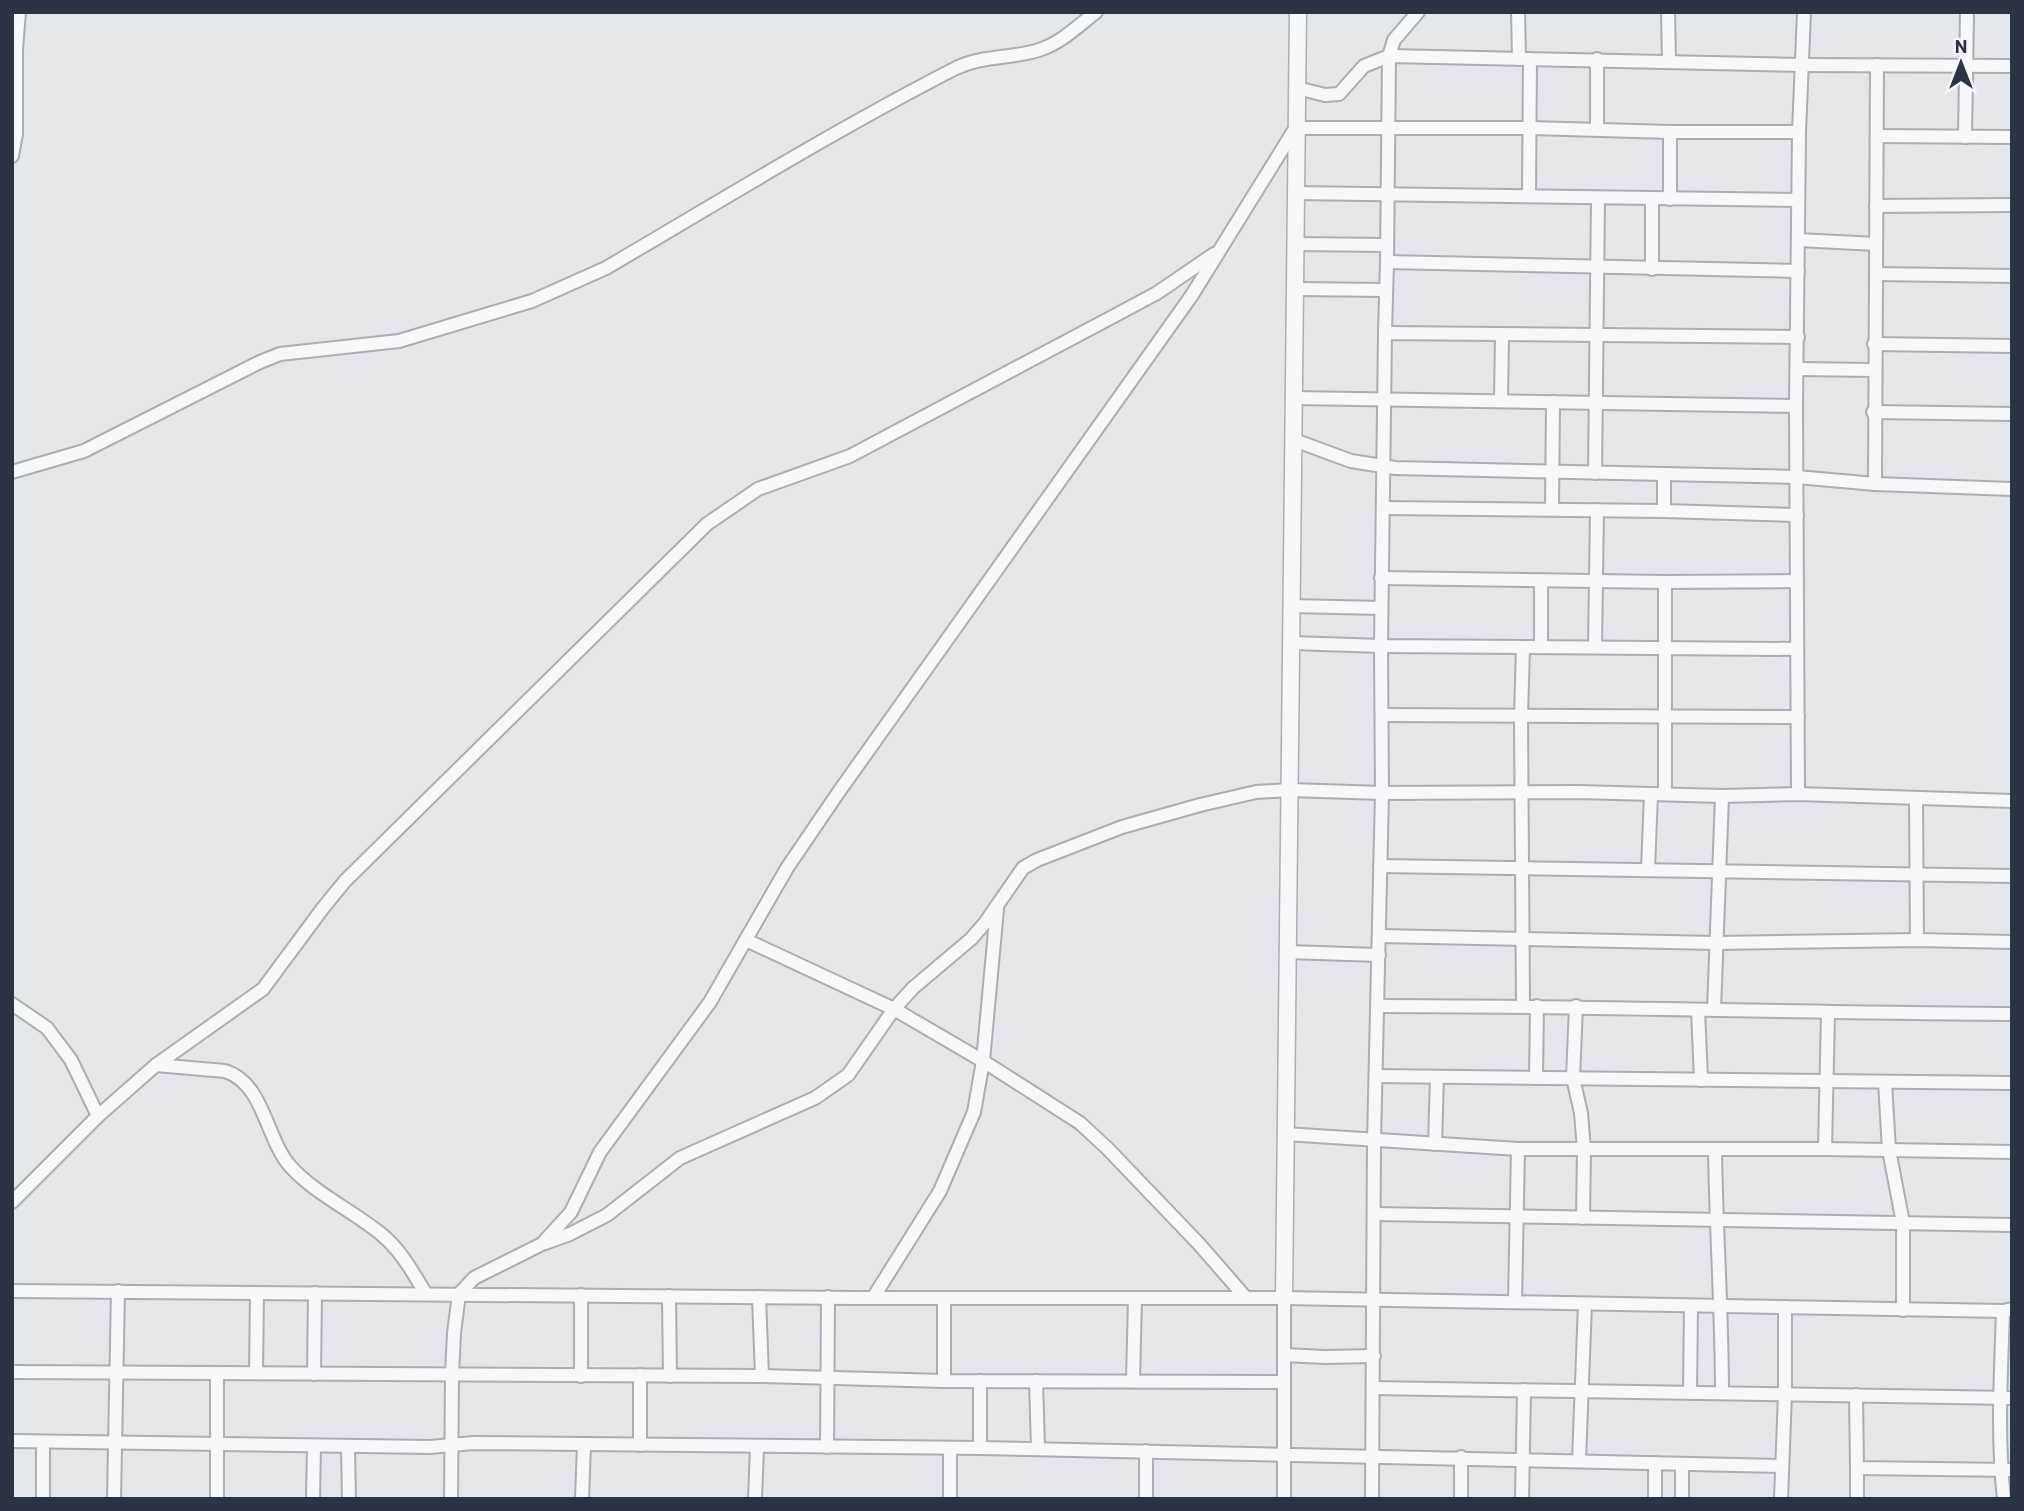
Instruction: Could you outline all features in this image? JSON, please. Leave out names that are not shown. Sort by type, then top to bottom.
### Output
[{"type":"street","points":[[12,156],[16,134],[14,50],[19,12]]},
{"type":"street","points":[[12,472],[84,451],[281,354],[399,341],[531,301],[570,285],[606,268],[849,126],[955,69],[988,57],[1038,50],[1060,40],[1096,12]]},
{"type":"street","points":[[1284,1499],[1285,1134],[1298,12]]},
{"type":"street","points":[[1372,1499],[1374,1141],[1382,793],[1381,578],[1389,56],[1394,40],[1418,12]]},
{"type":"street","points":[[1518,12],[1531,128],[1529,196]]},
{"type":"street","points":[[1668,12],[1669,60]]},
{"type":"street","points":[[1798,794],[1796,406],[1799,132],[1804,12]]},
{"type":"street","points":[[1965,137],[1967,12]]},
{"type":"street","points":[[1297,88],[1325,95],[1339,94],[1364,66],[1389,56],[1669,60],[1802,65],[2012,66]]},
{"type":"street","points":[[1597,59],[1597,129]]},
{"type":"street","points":[[1875,484],[1877,65]]},
{"type":"street","points":[[542,1244],[571,1212],[600,1152],[709,1002],[787,868],[1192,295],[1288,138],[1297,129],[1388,127],[1799,132]]},
{"type":"street","points":[[1670,132],[1670,199]]},
{"type":"street","points":[[1877,136],[2012,137]]},
{"type":"street","points":[[1295,193],[1798,200]]},
{"type":"street","points":[[1595,473],[1598,198]]},
{"type":"street","points":[[1652,269],[1653,199]]},
{"type":"street","points":[[1876,206],[2012,205]]},
{"type":"street","points":[[1798,240],[1876,244]]},
{"type":"street","points":[[1295,244],[1387,245]]},
{"type":"street","points":[[12,1202],[98,1116],[156,1065],[263,989],[345,881],[659,573],[692,537],[727,509],[758,489],[834,464],[862,450],[1157,293],[1217,252]]},
{"type":"street","points":[[1387,262],[1798,271]]},
{"type":"street","points":[[1876,274],[2012,276]]},
{"type":"street","points":[[1294,289],[1386,290]]},
{"type":"street","points":[[1385,333],[1798,337]]},
{"type":"street","points":[[1501,401],[1502,336]]},
{"type":"street","points":[[1874,344],[2012,346]]},
{"type":"street","points":[[1797,369],[1874,370]]},
{"type":"street","points":[[1294,398],[1796,406]]},
{"type":"street","points":[[1552,509],[1553,402]]},
{"type":"street","points":[[1874,412],[2012,414]]},
{"type":"street","points":[[1294,440],[1339,457],[1384,467],[1797,477],[1875,484],[2012,489]]},
{"type":"street","points":[[1664,474],[1664,510]]},
{"type":"street","points":[[1383,508],[1664,510],[1797,515]]},
{"type":"street","points":[[1595,647],[1597,510]]},
{"type":"street","points":[[1381,578],[1595,582],[1797,581]]},
{"type":"street","points":[[1541,580],[1541,647]]},
{"type":"street","points":[[1665,582],[1665,794]]},
{"type":"street","points":[[1291,606],[1381,608]]},
{"type":"street","points":[[1292,643],[1796,649]]},
{"type":"street","points":[[1523,647],[1523,1006]]},
{"type":"street","points":[[1382,715],[1798,717]]},
{"type":"street","points":[[451,1499],[452,1375],[459,1294],[487,1271],[607,1215],[680,1158],[815,1098],[831,1088],[848,1075],[894,1009],[913,988],[971,939],[1023,868],[1066,848],[1122,827],[1200,805],[1256,792],[1290,790],[1722,796],[1798,794],[2012,801]]},
{"type":"street","points":[[1648,869],[1651,794]]},
{"type":"street","points":[[1714,1010],[1722,796]]},
{"type":"street","points":[[1916,798],[1917,940]]},
{"type":"street","points":[[1380,866],[2012,876]]},
{"type":"street","points":[[873,1298],[940,1191],[974,1112],[984,1061],[997,907]]},
{"type":"street","points":[[1380,936],[1716,943],[1917,940],[2012,942]]},
{"type":"street","points":[[746,940],[894,1009],[984,1061],[1080,1123],[1199,1244],[1246,1298]]},
{"type":"street","points":[[1288,952],[1379,955]]},
{"type":"street","points":[[12,1004],[47,1028],[71,1060],[98,1116]]},
{"type":"street","points":[[1379,1006],[1576,1006],[1828,1013],[2012,1014]]},
{"type":"street","points":[[1536,1078],[1537,1006]]},
{"type":"street","points":[[1576,1006],[1573,1078],[1581,1113],[1584,1149],[1583,1218]]},
{"type":"street","points":[[1698,1010],[1701,1080]]},
{"type":"street","points":[[1825,1149],[1828,1013]]},
{"type":"street","points":[[156,1065],[225,1071],[242,1080],[251,1092],[289,1166],[387,1238],[426,1294]]},
{"type":"street","points":[[1376,1076],[2012,1083]]},
{"type":"street","points":[[1435,1144],[1437,1077]]},
{"type":"street","points":[[1885,1082],[1888,1150],[1903,1223],[1903,1310]]},
{"type":"street","points":[[1285,1134],[1518,1149],[2012,1152]]},
{"type":"street","points":[[1516,1302],[1518,1149]]},
{"type":"street","points":[[1715,1149],[1716,1221],[1722,1307],[1722,1392]]},
{"type":"street","points":[[1374,1214],[2012,1224]]},
{"type":"street","points":[[12,1290],[873,1298],[1284,1298],[2007,1310],[2004,1499]]},
{"type":"street","points":[[114,1499],[118,1291]]},
{"type":"street","points":[[256,1373],[257,1293]]},
{"type":"street","points":[[314,1293],[314,1374]]},
{"type":"street","points":[[581,1295],[581,1376]]},
{"type":"street","points":[[668,1296],[670,1376]]},
{"type":"street","points":[[759,1297],[762,1376]]},
{"type":"street","points":[[827,1447],[828,1297]]},
{"type":"street","points":[[944,1298],[944,1381]]},
{"type":"street","points":[[1133,1381],[1135,1298]]},
{"type":"street","points":[[1579,1460],[1585,1304]]},
{"type":"street","points":[[1690,1392],[1691,1306]]},
{"type":"street","points":[[1781,1499],[1785,1307]]},
{"type":"street","points":[[1284,1355],[1374,1356]]},
{"type":"street","points":[[12,1372],[1284,1382]]},
{"type":"street","points":[[217,1374],[217,1499]]},
{"type":"street","points":[[640,1375],[640,1445]]},
{"type":"street","points":[[980,1381],[980,1448]]},
{"type":"street","points":[[1036,1381],[1038,1449]]},
{"type":"street","points":[[1373,1388],[2006,1398]]},
{"type":"street","points":[[1522,1499],[1524,1390]]},
{"type":"street","points":[[1856,1395],[1857,1499]]},
{"type":"street","points":[[12,1441],[348,1447],[451,1446],[474,1443],[980,1448],[1522,1458],[1783,1466]]},
{"type":"street","points":[[43,1441],[43,1499]]},
{"type":"street","points":[[582,1499],[584,1445]]},
{"type":"street","points":[[313,1499],[314,1446]]},
{"type":"street","points":[[348,1447],[349,1499]]},
{"type":"street","points":[[755,1499],[757,1447]]},
{"type":"street","points":[[950,1448],[950,1499]]},
{"type":"street","points":[[1146,1451],[1146,1499]]},
{"type":"street","points":[[1461,1457],[1461,1499]]},
{"type":"street","points":[[1655,1463],[1655,1499]]},
{"type":"street","points":[[1682,1464],[1682,1499]]},
{"type":"street","points":[[1857,1468],[2006,1470]]}]
